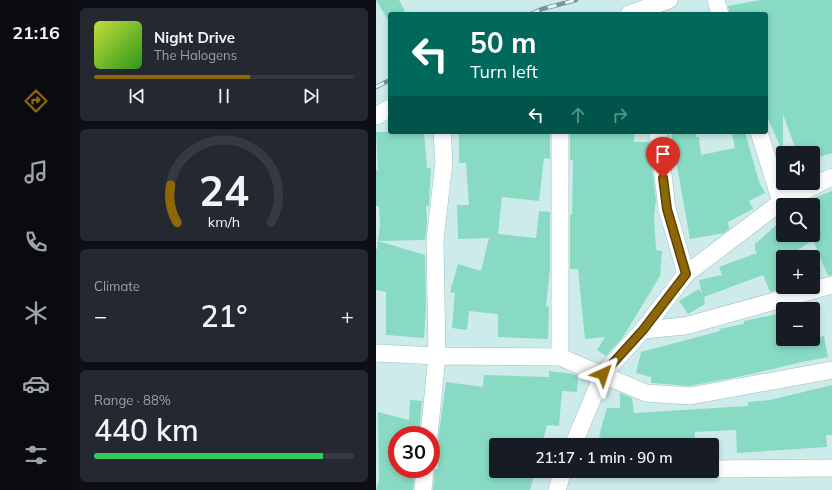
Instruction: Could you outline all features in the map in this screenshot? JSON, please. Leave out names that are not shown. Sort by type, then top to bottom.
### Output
[{"type":"street","points":[[639,12],[669,0]]},
{"type":"street","points":[[716,0],[719,12]]},
{"type":"street","points":[[376,116],[388,109]]},
{"type":"street","points":[[430,426],[437,356],[435,240],[444,162],[442,134]]},
{"type":"street","points":[[560,134],[560,357]]},
{"type":"street","points":[[658,134],[667,209],[686,274]]},
{"type":"street","points":[[760,134],[781,198]]},
{"type":"street","points":[[790,198],[832,177]]},
{"type":"street","points":[[576,438],[603,374],[643,330],[686,274],[776,206]]},
{"type":"street","points":[[643,330],[685,326],[832,285]]},
{"type":"street","points":[[376,353],[437,356],[560,357],[646,393],[690,396],[832,370]]},
{"type":"street","points":[[719,469],[832,468]]},
{"type":"street","points":[[423,490],[425,478]]},
{"type":"street","points":[[557,490],[561,478]]},
{"type":"building","points":[[376,0],[399,0],[405,11],[388,12],[388,20]]},
{"type":"building","points":[[760,0],[832,0],[832,153],[820,157],[820,146],[794,146],[783,114],[783,146],[780,146],[768,119],[768,12],[730,12],[728,6]]},
{"type":"building","points":[[376,132],[388,132],[388,134],[424,134],[427,168],[431,168],[429,206],[426,206],[427,222],[425,240],[378,241],[380,225],[379,206],[376,206],[376,170],[378,170]]},
{"type":"building","points":[[459,134],[550,134],[550,159],[544,158],[539,201],[502,197],[498,234],[536,238],[539,211],[550,212],[550,269],[546,306],[549,307],[548,339],[498,337],[498,314],[469,311],[467,330],[452,328],[455,293],[450,292],[458,264],[481,271],[489,238],[458,239],[457,205],[469,205],[466,163],[459,163]]},
{"type":"building","points":[[570,134],[634,134],[634,142],[649,142],[656,200],[654,216],[656,250],[662,251],[660,276],[623,337],[606,356],[597,350],[605,337],[585,339],[578,269],[570,269],[570,215],[572,215],[573,160],[570,160]]},
{"type":"building","points":[[671,134],[696,134],[696,137],[699,137],[701,155],[735,148],[732,134],[746,134],[759,182],[765,193],[749,201],[753,209],[728,222],[729,229],[724,233],[690,239]]},
{"type":"building","points":[[832,191],[832,275],[828,276],[820,257],[820,250],[817,250],[814,242],[820,242],[820,198],[813,198]]},
{"type":"building","points":[[776,225],[776,242],[810,242],[798,250],[776,250],[776,290],[770,292],[763,275],[704,297],[705,304],[688,314],[679,301],[699,289],[702,294],[699,280],[722,275],[719,267],[757,253],[755,250],[755,244]]},
{"type":"building","points":[[378,241],[425,255],[426,307],[424,338],[386,335],[386,292],[376,290],[376,249]]},
{"type":"building","points":[[776,314],[776,346],[820,346],[820,337],[824,336],[828,357],[689,386],[651,383],[651,377],[636,373],[641,352],[720,331],[719,329],[744,324],[744,321]]},
{"type":"building","points":[[549,371],[574,374],[578,376],[577,392],[562,391],[559,426],[547,425],[544,438],[489,438],[489,478],[533,478],[530,490],[433,490],[434,478],[440,478],[440,426],[446,382],[483,387],[484,375],[549,377]]},
{"type":"building","points":[[832,385],[832,435],[826,435],[827,447],[737,453],[736,430],[695,432],[695,438],[601,438],[599,436],[607,408],[620,408],[620,393],[632,398],[634,413],[748,406],[748,402],[770,400]]},
{"type":"building","points":[[410,400],[422,401],[420,426],[388,426],[388,478],[414,478],[413,490],[376,490],[379,479],[378,412],[409,420]]},
{"type":"railway","points":[[535,12],[576,0]]},
{"type":"railway","points":[[376,87],[388,81]]},
{"type":"route","points":[[603,374],[643,330],[686,274],[667,209],[663,178]]}]
